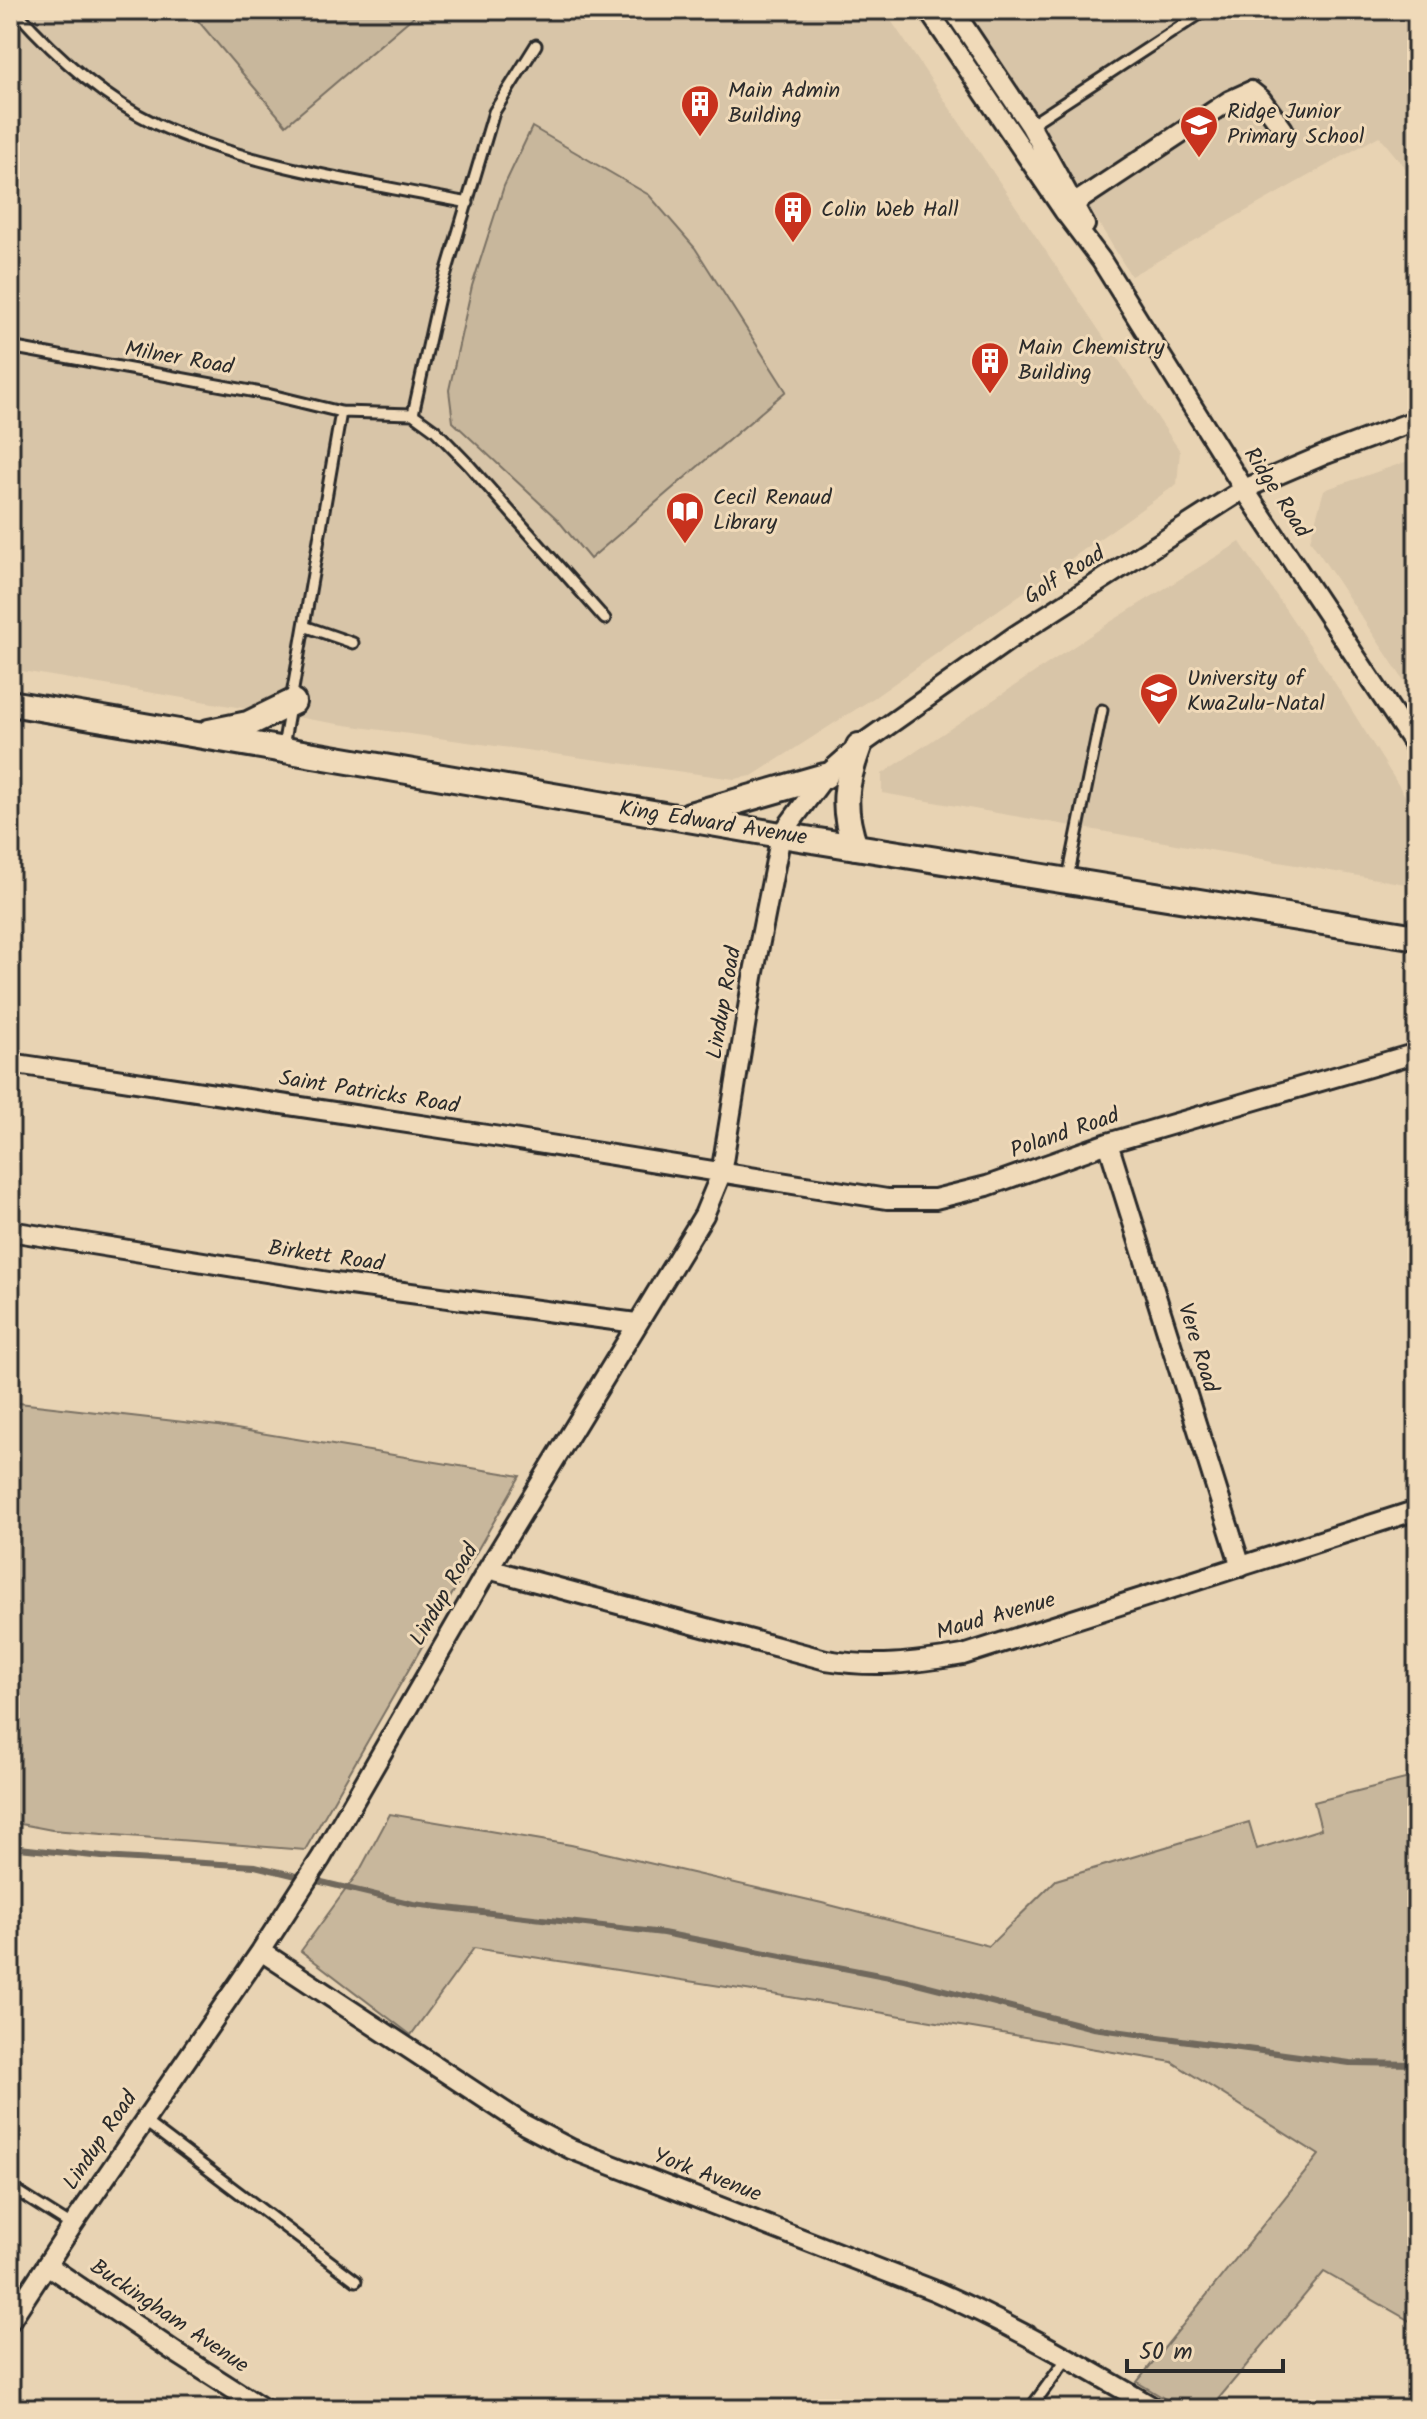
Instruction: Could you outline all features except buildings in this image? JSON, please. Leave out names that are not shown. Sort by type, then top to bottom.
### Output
[{"type":"street","name":"Ridge Road","points":[[928,10],[1064,211],[1101,260],[1244,489],[1417,749]]},
{"type":"street","name":"Ridge Road","points":[[953,10],[1030,125],[1075,203],[1101,260]]},
{"type":"street","points":[[1075,203],[1229,101],[1251,91],[1261,99],[1283,129]]},
{"type":"street","name":"Golf Road","points":[[781,835],[825,776],[859,746],[1016,635],[1244,489],[1417,420]]},
{"type":"street","points":[[186,735],[235,728],[293,702]]},
{"type":"street","name":"King Edward Avenue","points":[[10,703],[676,818],[1417,937]]},
{"type":"street","points":[[855,847],[845,812],[845,800],[859,746]]},
{"type":"street","points":[[676,818],[825,776]]},
{"type":"street","name":"Lindup Road","points":[[10,2321],[321,1858],[488,1569],[704,1215],[721,1174],[753,977],[781,835]]},
{"type":"street","name":"Poland Road","points":[[721,1174],[887,1199],[935,1199],[987,1186],[1108,1143],[1417,1053]]},
{"type":"street","name":"Saint Patricks Road","points":[[10,1063],[500,1137],[721,1174]]},
{"type":"street","name":"Vere Road","points":[[1108,1143],[1241,1567]]},
{"type":"street","name":"Birkett Road","points":[[10,1231],[335,1283],[636,1323]]},
{"type":"street","name":"Maud Avenue","points":[[488,1569],[826,1660],[900,1665],[963,1655],[1417,1510]]},
{"type":"street","name":"York Avenue","points":[[261,1951],[525,2125],[571,2149],[985,2313],[1156,2409]]},
{"type":"street","name":"Buckingham Avenue","points":[[47,2265],[264,2409]]},
{"type":"lane","points":[[15,10],[45,45],[112,98],[155,123],[225,150],[468,203]]},
{"type":"lane","points":[[1030,125],[1206,10]]},
{"type":"lane","points":[[536,45],[494,112],[439,297],[413,414],[435,430],[468,464],[605,619]]},
{"type":"lane","name":"Milner Road","points":[[10,347],[267,394],[341,412],[413,414]]},
{"type":"lane","points":[[283,752],[341,412]]},
{"type":"lane","points":[[304,626],[353,643]]},
{"type":"lane","points":[[1067,881],[1102,710]]},
{"type":"lane","points":[[144,2121],[356,2281]]},
{"type":"lane","points":[[10,2187],[72,2226]]},
{"type":"lane","points":[[1030,2409],[1068,2357]]},
{"type":"shaded area","points":[[10,10],[884,10],[1180,451],[1177,484],[875,697],[752,776],[734,779],[338,724],[10,669]]},
{"type":"shaded area","points":[[189,10],[421,10],[286,125]]},
{"type":"shaded area","name":"Ridge Junior Primary School","points":[[968,10],[1417,10],[1417,182],[1379,136],[1131,276]]},
{"type":"shaded area","points":[[532,127],[649,195],[695,248],[786,391],[590,559],[557,519],[453,422],[449,390],[472,286],[504,186]]},
{"type":"shaded area","name":"University of KwaZulu-Natal","points":[[1417,458],[1417,700],[1310,540],[1324,490]]},
{"type":"shaded area","name":"University of KwaZulu-Natal","points":[[1240,542],[1328,672],[1417,815],[1417,886],[882,793],[882,774],[1112,621]]},
{"type":"shaded area","points":[[10,1402],[218,1426],[520,1476],[305,1850],[52,1830],[10,1822]]},
{"type":"shaded area","points":[[1417,1776],[1417,2325],[1324,2272],[1210,2409],[1182,2409],[1137,2382],[1319,2155],[1172,2062],[772,1994],[474,1948],[411,2035],[301,1951],[360,1870],[390,1814],[571,1845],[822,1903],[989,1946],[1056,1880],[1249,1822],[1257,1849],[1321,1829],[1314,1802]]},
{"type":"waterway","points":[[10,1847],[102,1857],[255,1866],[413,1904],[663,1933],[905,1980],[1093,2028],[1350,2063],[1417,2064]]},
{"type":"place","name":"Main Admin Building","points":[[700,138]]},
{"type":"place","name":"Ridge Junior Primary School","points":[[1199,159]]},
{"type":"place","name":"Colin Web Hall","points":[[793,244]]},
{"type":"place","name":"Main Chemistry Building","points":[[990,395]]},
{"type":"place","name":"Cecil Renaud Library","points":[[685,545]]},
{"type":"place","name":"University of KwaZulu-Natal","points":[[1159,726]]}]
